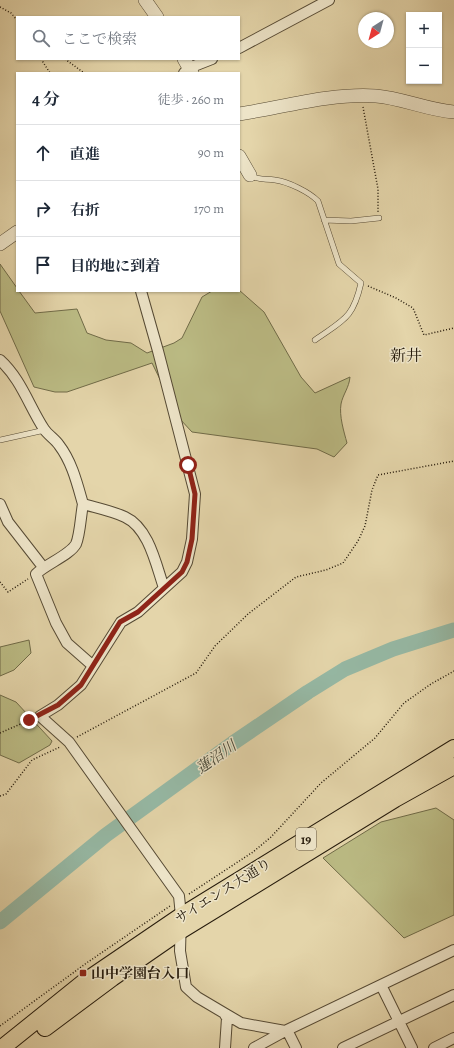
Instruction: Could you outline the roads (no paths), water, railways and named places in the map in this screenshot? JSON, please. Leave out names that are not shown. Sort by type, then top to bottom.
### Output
[{"type":"main road","name":"サイエンス大通り","points":[[20,1048],[180,924],[454,748]]},
{"type":"main road","name":"サイエンス大通り","points":[[2,1048],[84,982],[180,924],[454,766]]},
{"type":"street","points":[[145,0],[155,16]]},
{"type":"street","points":[[240,47],[329,0]]},
{"type":"street","points":[[187,68],[209,60]]},
{"type":"street","points":[[240,114],[312,101],[361,96],[378,96],[420,107],[454,112]]},
{"type":"street","points":[[240,158],[250,175]]},
{"type":"street","points":[[0,244],[16,233]]},
{"type":"street","points":[[141,292],[195,494],[192,539],[187,562],[182,572],[138,612],[120,622],[81,685],[58,705],[40,716],[69,742],[179,896],[180,950],[186,987],[197,998],[241,1023],[286,1031],[296,1048]]},
{"type":"street","points":[[0,360],[7,366],[24,391],[44,430],[58,443],[66,456],[74,473],[83,504],[76,544],[40,570]]},
{"type":"street","points":[[0,504],[8,522],[40,570],[56,623],[67,643],[92,665]]},
{"type":"street","points":[[83,504],[126,517],[140,529],[151,550],[164,588]]},
{"type":"street","points":[[254,1048],[454,950]]},
{"type":"street","points":[[381,985],[412,1048]]},
{"type":"street","points":[[343,1048],[454,995]]},
{"type":"street","points":[[224,1014],[227,1018],[225,1048]]},
{"type":"street","points":[[434,1048],[454,1038]]},
{"type":"lane","points":[[250,175],[255,179],[276,180],[313,196],[318,201],[339,264],[361,283],[357,298],[349,315],[315,340]]},
{"type":"lane","points":[[324,220],[351,222],[379,218]]},
{"type":"lane","points":[[0,440],[44,430]]},
{"type":"waterway","name":"蓮沼川","points":[[0,922],[106,835],[233,743],[308,692],[345,669],[393,649],[454,630]]},
{"type":"place","name":"山中学園台入口","points":[[83,973]]},
{"type":"district","name":"新井","points":[[406,356]]}]
